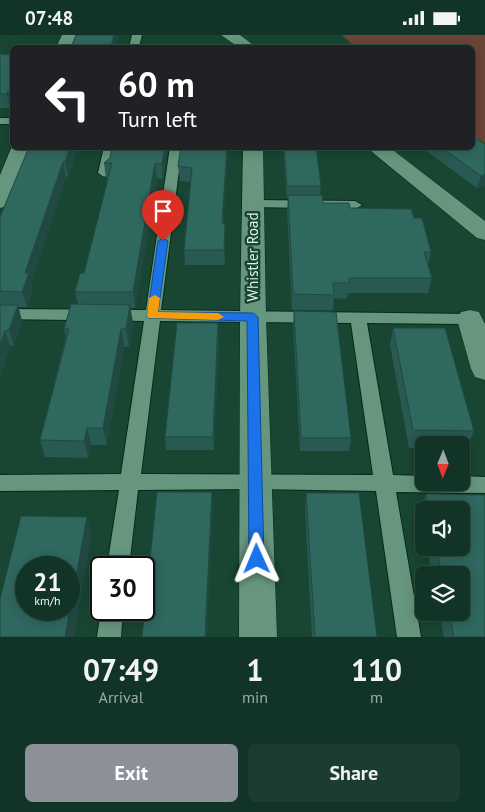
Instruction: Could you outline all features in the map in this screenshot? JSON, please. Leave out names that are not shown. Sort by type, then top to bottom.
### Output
[{"type":"street","points":[[229,35],[245,45]]},
{"type":"street","points":[[0,200],[21,150]]},
{"type":"street","name":"Whistler Road","points":[[253,150],[253,317],[258,637]]},
{"type":"street","points":[[380,150],[485,233]]},
{"type":"street","points":[[477,326],[485,369]]},
{"type":"lane","points":[[104,173],[109,150]]},
{"type":"lane","points":[[120,556],[176,150]]},
{"type":"lane","points":[[253,204],[355,205]]},
{"type":"lane","points":[[0,314],[358,318],[477,326]]},
{"type":"lane","points":[[358,318],[409,637]]},
{"type":"lane","points":[[0,483],[255,481],[485,485]]},
{"type":"lane","points":[[109,637],[111,621]]},
{"type":"shaded area","points":[[342,35],[485,35],[485,143],[475,138],[475,45],[353,45]]},
{"type":"building","points":[[76,35],[114,35],[112,45],[72,45]]},
{"type":"building","points":[[0,54],[10,55],[10,92],[0,94]]},
{"type":"building","points":[[475,138],[485,144],[485,174],[481,176],[445,150],[475,150]]},
{"type":"building","points":[[28,150],[69,150],[65,162],[63,162],[25,273],[29,273],[22,292],[0,291],[0,217]]},
{"type":"building","points":[[111,150],[164,150],[162,164],[155,163],[133,292],[75,292],[80,273],[84,273],[112,163],[104,163],[110,158]]},
{"type":"building","points":[[181,150],[227,150],[222,223],[225,223],[224,250],[184,250],[192,168],[178,166]]},
{"type":"building","points":[[284,150],[316,150],[321,186],[287,186]]},
{"type":"building","points":[[288,195],[322,195],[323,203],[349,203],[350,208],[411,209],[414,218],[422,218],[431,252],[424,252],[432,278],[349,278],[349,283],[333,283],[334,295],[293,294]]},
{"type":"building","points":[[71,304],[130,305],[126,329],[121,329],[103,428],[87,428],[84,441],[40,440],[69,329],[64,329]]},
{"type":"building","points":[[0,305],[18,305],[9,330],[5,331],[0,345]]},
{"type":"building","points":[[294,311],[336,312],[351,438],[301,438]]},
{"type":"building","points":[[177,323],[218,323],[213,437],[165,437]]},
{"type":"building","points":[[393,328],[445,328],[474,431],[413,430]]},
{"type":"building","points":[[157,492],[212,492],[205,637],[142,637],[144,621],[155,621],[155,556],[150,556]]},
{"type":"building","points":[[306,493],[359,493],[377,637],[315,637]]},
{"type":"building","points":[[426,494],[485,495],[485,637],[454,637],[451,621],[470,621],[470,566],[440,566],[438,556],[470,556],[470,501],[427,501]]},
{"type":"building","points":[[21,516],[87,517],[80,556],[15,556],[15,621],[68,621],[65,637],[0,637],[0,599]]},
{"type":"slow traffic","points":[[155,298],[152,316],[218,317]]},
{"type":"route","points":[[163,241],[152,316],[253,317],[257,559]]}]
